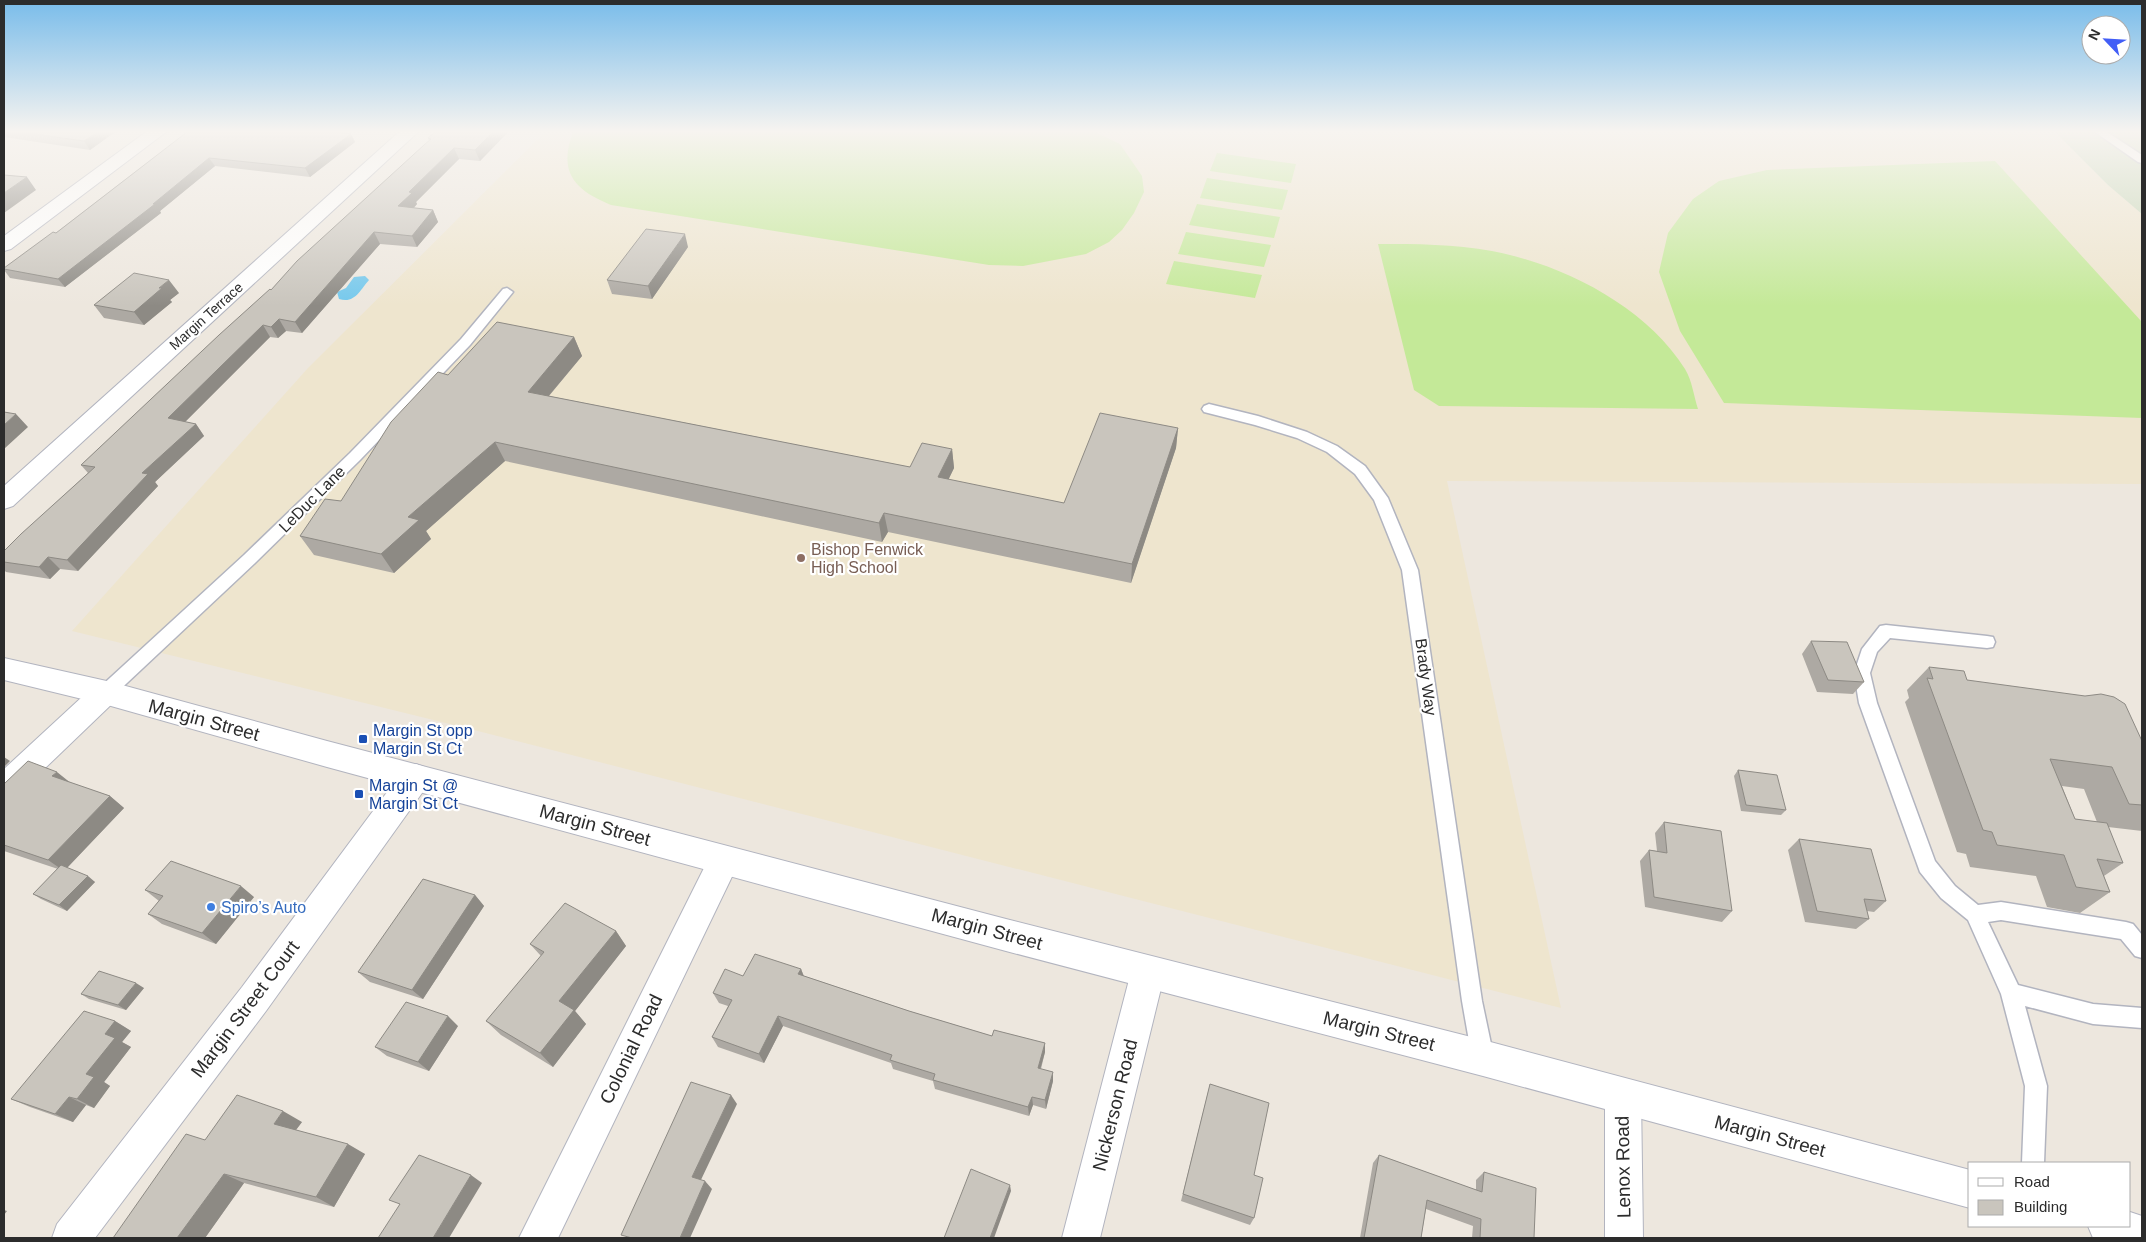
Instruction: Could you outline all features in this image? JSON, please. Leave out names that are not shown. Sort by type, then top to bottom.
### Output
[{"type":"street","points":[[4,246],[79,190]]},
{"type":"street","name":"Margin Terrace","points":[[4,500],[345,190]]},
{"type":"street","name":"Margin Street","points":[[4,669],[105,693],[724,860],[1483,1058],[1968,1188]]},
{"type":"street","points":[[4,788],[105,693]]},
{"type":"street","name":"Margin Street Court","points":[[71,1238],[254,999],[416,777]]},
{"type":"street","name":"Colonial Road","points":[[538,1238],[724,860]]},
{"type":"street","name":"Nickerson Road","points":[[1081,1238],[1148,972]]},
{"type":"street","name":"Lenox Road","points":[[1622,1096],[1624,1238]]},
{"type":"street","points":[[2111,1227],[2142,1235]]},
{"type":"lane","name":"LeDuc Lane","points":[[105,693],[252,558],[349,462],[450,358],[496,308],[507,292]]},
{"type":"lane","name":"Brady Way","points":[[1208,409],[1284,429],[1302,435],[1332,450],[1360,470],[1381,498],[1410,570],[1472,1001],[1483,1058]]},
{"type":"lane","points":[[1987,642],[1886,632],[1870,649],[1862,673],[1868,703],[1927,866],[1948,892],[1975,914],[2012,993],[2036,1086],[2033,1162]]},
{"type":"lane","points":[[1975,914],[2002,911],[2126,931],[2142,949]]},
{"type":"lane","points":[[2012,993],[2093,1014],[2142,1018]]},
{"type":"shaded area","name":"Bishop Fenwick High School","points":[[487,190],[2114,190],[2142,214],[2142,484],[1447,481],[1561,1008],[474,730],[72,631],[308,368]]},
{"type":"green space","points":[[584,190],[1144,190],[1144,192],[1134,213],[1122,230],[1109,242],[1086,254],[1023,266],[989,265],[611,205]]},
{"type":"green space","points":[[1203,190],[1288,190],[1282,210],[1200,198]]},
{"type":"green space","points":[[1706,190],[2021,190],[2142,322],[2142,418],[1724,403],[1680,331],[1659,272],[1668,233],[1693,199]]},
{"type":"green space","points":[[2114,190],[2142,190],[2142,214]]},
{"type":"green space","points":[[1197,204],[1280,217],[1274,238],[1189,225]]},
{"type":"green space","points":[[1186,232],[1271,245],[1264,267],[1178,254]]},
{"type":"green space","points":[[1378,244],[1421,244],[1492,251],[1547,266],[1574,278],[1625,308],[1648,326],[1668,346],[1687,373],[1698,409],[1439,406],[1414,390]]},
{"type":"green space","points":[[1174,261],[1262,275],[1255,298],[1166,284]]},
{"type":"water","points":[[365,276],[369,280],[357,295],[349,300],[339,299],[337,292],[346,288],[354,277]]},
{"type":"building","points":[[112,190],[170,190],[153,204],[155,204],[58,279],[4,269],[53,232],[56,233]]},
{"type":"building","points":[[375,190],[411,190],[409,192],[412,193],[398,206],[433,210],[412,236],[374,232],[295,322],[279,319],[271,327],[263,325],[168,418],[196,424],[142,473],[148,474],[67,560],[48,557],[39,567],[4,562],[4,551],[95,467],[81,465],[219,335],[271,290],[297,261]]},
{"type":"building","points":[[646,229],[685,234],[648,286],[607,280]]},
{"type":"building","points":[[134,273],[169,280],[134,312],[94,305]]},
{"type":"building","points":[[497,322],[574,337],[528,392],[910,467],[922,443],[952,449],[938,477],[1064,503],[1100,413],[1178,428],[1132,564],[884,513],[879,523],[495,442],[408,517],[419,520],[381,554],[300,536],[325,499],[341,501],[391,422],[438,372],[448,375]]},
{"type":"building","points":[[4,412],[16,414],[4,425]]},
{"type":"building","points":[[1811,641],[1847,642],[1864,682],[1828,680]]},
{"type":"building","points":[[1929,667],[1964,671],[1967,680],[2085,696],[2101,694],[2114,697],[2125,704],[2142,741],[2142,805],[2129,804],[2112,767],[2050,759],[2075,819],[2107,823],[2123,863],[2097,859],[2110,892],[2076,887],[2064,855],[1997,845],[1992,832],[1983,830],[1927,678],[1933,679]]},
{"type":"building","points":[[28,761],[57,772],[52,776],[110,796],[48,860],[4,845],[4,784]]},
{"type":"building","points":[[1738,770],[1777,775],[1786,810],[1746,805]]},
{"type":"building","points":[[1664,822],[1721,831],[1732,911],[1654,897],[1649,850],[1667,853]]},
{"type":"building","points":[[1799,839],[1871,849],[1886,901],[1864,899],[1869,919],[1817,911]]},
{"type":"building","points":[[171,861],[241,886],[202,933],[148,914],[163,896],[145,890]]},
{"type":"building","points":[[61,865],[88,876],[59,905],[33,894]]},
{"type":"building","points":[[423,879],[475,895],[412,990],[358,972]]},
{"type":"building","points":[[565,903],[616,931],[559,1001],[574,1010],[540,1053],[486,1021],[544,952],[530,944]]},
{"type":"building","points":[[755,954],[801,969],[798,974],[909,1011],[992,1036],[994,1030],[1045,1043],[1038,1068],[1053,1072],[1045,1100],[1032,1097],[1028,1107],[933,1080],[935,1074],[890,1060],[892,1055],[778,1016],[759,1054],[712,1037],[732,1000],[713,993],[725,969],[743,976]]},
{"type":"building","points":[[99,971],[136,983],[118,1005],[81,994]]},
{"type":"building","points":[[406,1002],[448,1016],[418,1062],[375,1047]]},
{"type":"building","points":[[84,1011],[115,1021],[105,1034],[115,1038],[86,1074],[94,1077],[77,1099],[69,1097],[55,1114],[11,1099]]},
{"type":"building","points":[[691,1082],[731,1095],[692,1177],[705,1181],[680,1238],[632,1238],[621,1235]]},
{"type":"building","points":[[1210,1084],[1269,1103],[1254,1175],[1263,1178],[1254,1218],[1183,1194]]},
{"type":"building","points":[[237,1095],[283,1111],[274,1124],[348,1144],[316,1197],[224,1174],[177,1238],[113,1238],[186,1134],[205,1140]]},
{"type":"building","points":[[419,1155],[471,1175],[433,1238],[378,1238],[400,1204],[389,1200]]},
{"type":"building","points":[[1379,1155],[1482,1192],[1484,1172],[1536,1188],[1534,1238],[1480,1238],[1481,1219],[1427,1200],[1421,1238],[1364,1238]]},
{"type":"building","points":[[971,1169],[1010,1185],[990,1238],[944,1238]]},
{"type":"place","name":"Bishop Fenwick High School","points":[[801,558]]},
{"type":"place","name":"Margin St opp Margin St Ct","points":[[363,739]]},
{"type":"place","name":"Margin St @ Margin St Ct","points":[[359,794]]},
{"type":"place","name":"Spiro’s Auto","points":[[211,907]]}]
